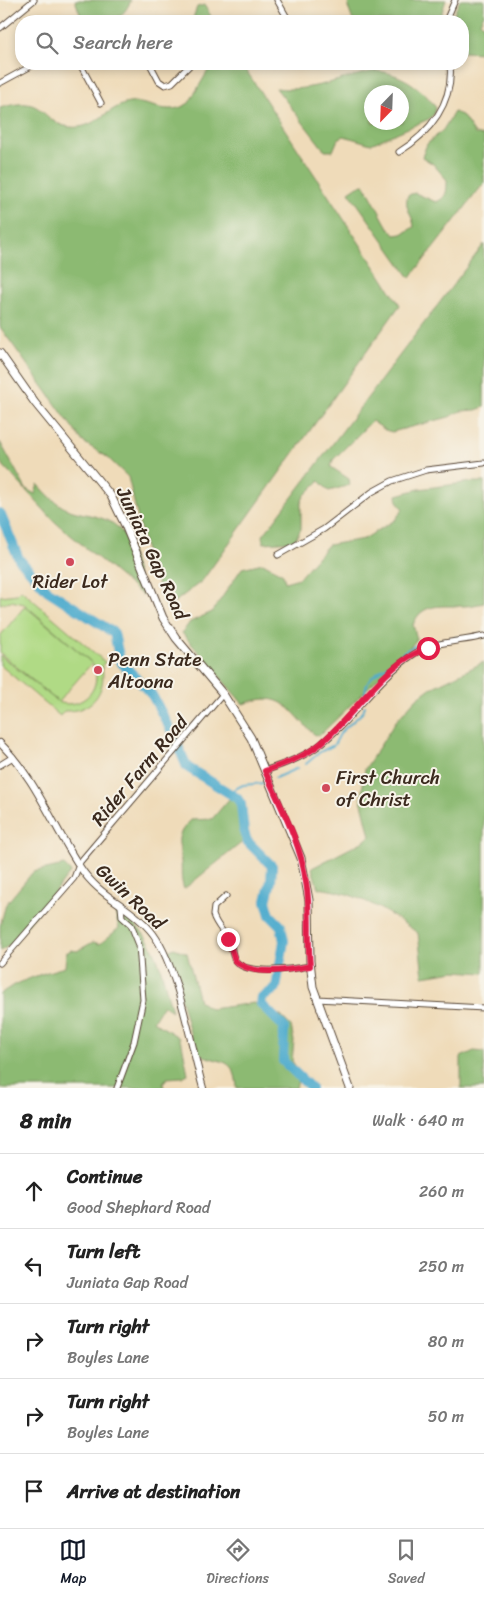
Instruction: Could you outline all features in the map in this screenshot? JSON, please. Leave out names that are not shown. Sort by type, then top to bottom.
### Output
[{"type":"main road","name":"Juniata Gap Road","points":[[0,353],[35,403],[111,496],[125,525],[148,588],[163,618],[176,638],[223,694],[244,725],[296,844],[304,870],[309,900],[310,966],[317,999],[350,1088]]},
{"type":"street","points":[[16,15],[34,0]]},
{"type":"street","points":[[277,0],[286,15]]},
{"type":"street","points":[[449,15],[455,0]]},
{"type":"street","points":[[0,28],[15,16]]},
{"type":"street","points":[[0,83],[24,70]]},
{"type":"street","points":[[83,70],[101,103]]},
{"type":"street","points":[[153,70],[159,81],[165,85],[172,83],[185,70]]},
{"type":"street","points":[[399,152],[418,140],[432,126],[449,91],[450,70]]},
{"type":"street","points":[[278,555],[324,529],[372,492],[392,481],[426,470],[484,463]]},
{"type":"street","points":[[265,771],[299,758],[322,743],[385,677],[414,653],[428,648],[484,636]]},
{"type":"street","name":"Rider Farm Road","points":[[0,963],[74,878],[80,862],[223,694]]},
{"type":"street","name":"Gwin Road","points":[[0,743],[13,757],[52,817],[79,866],[94,887],[148,928],[166,956],[202,1088]]},
{"type":"street","points":[[0,765],[13,757]]},
{"type":"street","points":[[226,896],[214,907],[213,914],[232,945],[235,961],[248,969],[310,966]]},
{"type":"street","points":[[117,1088],[134,1042],[143,1000],[139,945],[133,929],[122,917],[121,907]]},
{"type":"street","points":[[317,999],[484,1008]]},
{"type":"green space","points":[[75,0],[131,0],[120,15],[80,14]]},
{"type":"green space","points":[[349,0],[446,0],[441,15],[351,15],[348,7]]},
{"type":"green space","points":[[460,0],[484,0],[484,14],[480,22],[484,26],[484,53],[469,52],[469,15],[453,15]]},
{"type":"green space","points":[[204,5],[210,15],[194,15],[197,7]]},
{"type":"green space","points":[[208,70],[246,70],[400,305],[202,581],[167,608],[147,556],[128,477],[107,457],[83,442],[0,327],[0,108],[15,104],[27,104],[35,106],[59,124],[79,127],[94,122],[121,105],[129,103],[173,109],[189,103]]},
{"type":"green space","points":[[375,71],[384,72],[410,82],[436,108],[434,114],[429,119],[409,128],[409,85],[364,85],[364,130],[403,130],[371,144],[344,136],[338,139],[333,151],[325,151],[276,88],[289,89],[326,84]]},
{"type":"green space","points":[[454,112],[462,115],[475,134],[484,136],[484,183],[410,278],[349,192],[358,186],[365,185],[386,224],[395,235],[402,234],[414,227],[407,207],[408,195],[415,193],[436,202],[446,194],[447,180],[433,164],[422,157],[427,144],[443,130]]},
{"type":"green space","points":[[484,244],[484,407],[476,410],[461,411],[449,417],[392,432],[385,430],[372,421],[333,460],[331,467],[349,479],[350,485],[329,491],[319,481],[304,496],[301,503],[301,529],[294,541],[264,543],[262,537]]},
{"type":"green space","points":[[0,442],[26,489],[35,494],[38,484],[51,498],[63,507],[107,520],[120,530],[131,551],[143,596],[55,522],[0,462]]},
{"type":"green space","points":[[484,482],[484,603],[467,606],[434,607],[422,612],[413,625],[417,639],[413,644],[320,735],[315,735],[292,711],[277,701],[268,699],[243,704],[182,633],[190,622],[212,612],[242,568],[263,563],[283,574],[285,582],[299,578],[328,545],[364,539],[395,520],[403,509],[398,503],[397,495],[419,489]]},
{"type":"green space","points":[[21,590],[105,662],[102,666],[102,685],[95,699],[89,704],[82,708],[64,711],[60,716],[0,665],[0,655],[57,701],[0,653],[0,636],[25,606],[91,662],[24,604],[11,601],[0,604],[0,596],[17,594]],"holes":[[[92,663],[95,672],[94,688],[83,700],[67,704],[58,702]]]},
{"type":"green space","points":[[484,662],[484,973],[454,971],[423,976],[418,933],[371,904],[347,894],[318,888],[312,868],[370,836],[361,799],[365,769],[396,721],[417,698],[429,689]]},
{"type":"green space","points":[[230,798],[237,801],[245,819],[245,840],[184,889],[179,844],[182,831],[191,820],[212,819]]},
{"type":"green space","points":[[64,865],[71,872],[13,943],[0,951],[0,926],[6,904],[33,872]]},
{"type":"green space","points":[[115,912],[129,920],[140,930],[149,941],[155,954],[172,1011],[163,1005],[153,1021],[178,1037],[182,1044],[188,1074],[182,1077],[167,1078],[163,1084],[164,1088],[0,1088],[0,994],[22,982],[65,967],[66,953],[71,950],[77,951],[93,942],[100,944],[119,928]]},
{"type":"green space","points":[[174,948],[187,953],[199,1001],[211,1009],[254,1003],[281,1016],[291,1026],[294,1041],[292,1061],[300,1073],[296,1088],[237,1088],[236,1077],[229,1065],[195,1051],[168,951]]},
{"type":"green space","points":[[474,1051],[484,1052],[484,1088],[461,1088],[461,1057]]},
{"type":"waterway","points":[[0,513],[19,559],[47,590],[114,633],[120,661],[152,695],[173,734],[187,767],[237,798],[241,804],[244,832],[247,841],[272,866],[271,881],[266,901],[270,915],[281,926],[284,941],[276,988],[262,998],[261,1004],[284,1027],[283,1061],[311,1088]]},
{"type":"waterway","points":[[454,638],[460,637]]},
{"type":"waterway","points":[[365,694],[366,687],[372,677],[405,651],[421,644],[442,640]]},
{"type":"waterway","points":[[306,764],[320,752],[334,745],[341,732],[362,713],[365,706]]},
{"type":"waterway","points":[[275,778],[298,768]]},
{"type":"waterway","points":[[229,792],[243,785],[264,783]]},
{"type":"place","name":"Rider Lot","points":[[70,562]]},
{"type":"place","name":"Penn State Altoona","points":[[98,670]]},
{"type":"place","name":"First Church of Christ","points":[[326,788]]},
{"type":"route","points":[[228,939],[232,945],[235,961],[248,969],[295,969],[310,966],[309,900],[304,870],[296,844],[265,771],[299,758],[322,743],[385,677],[414,653],[428,648]]}]
